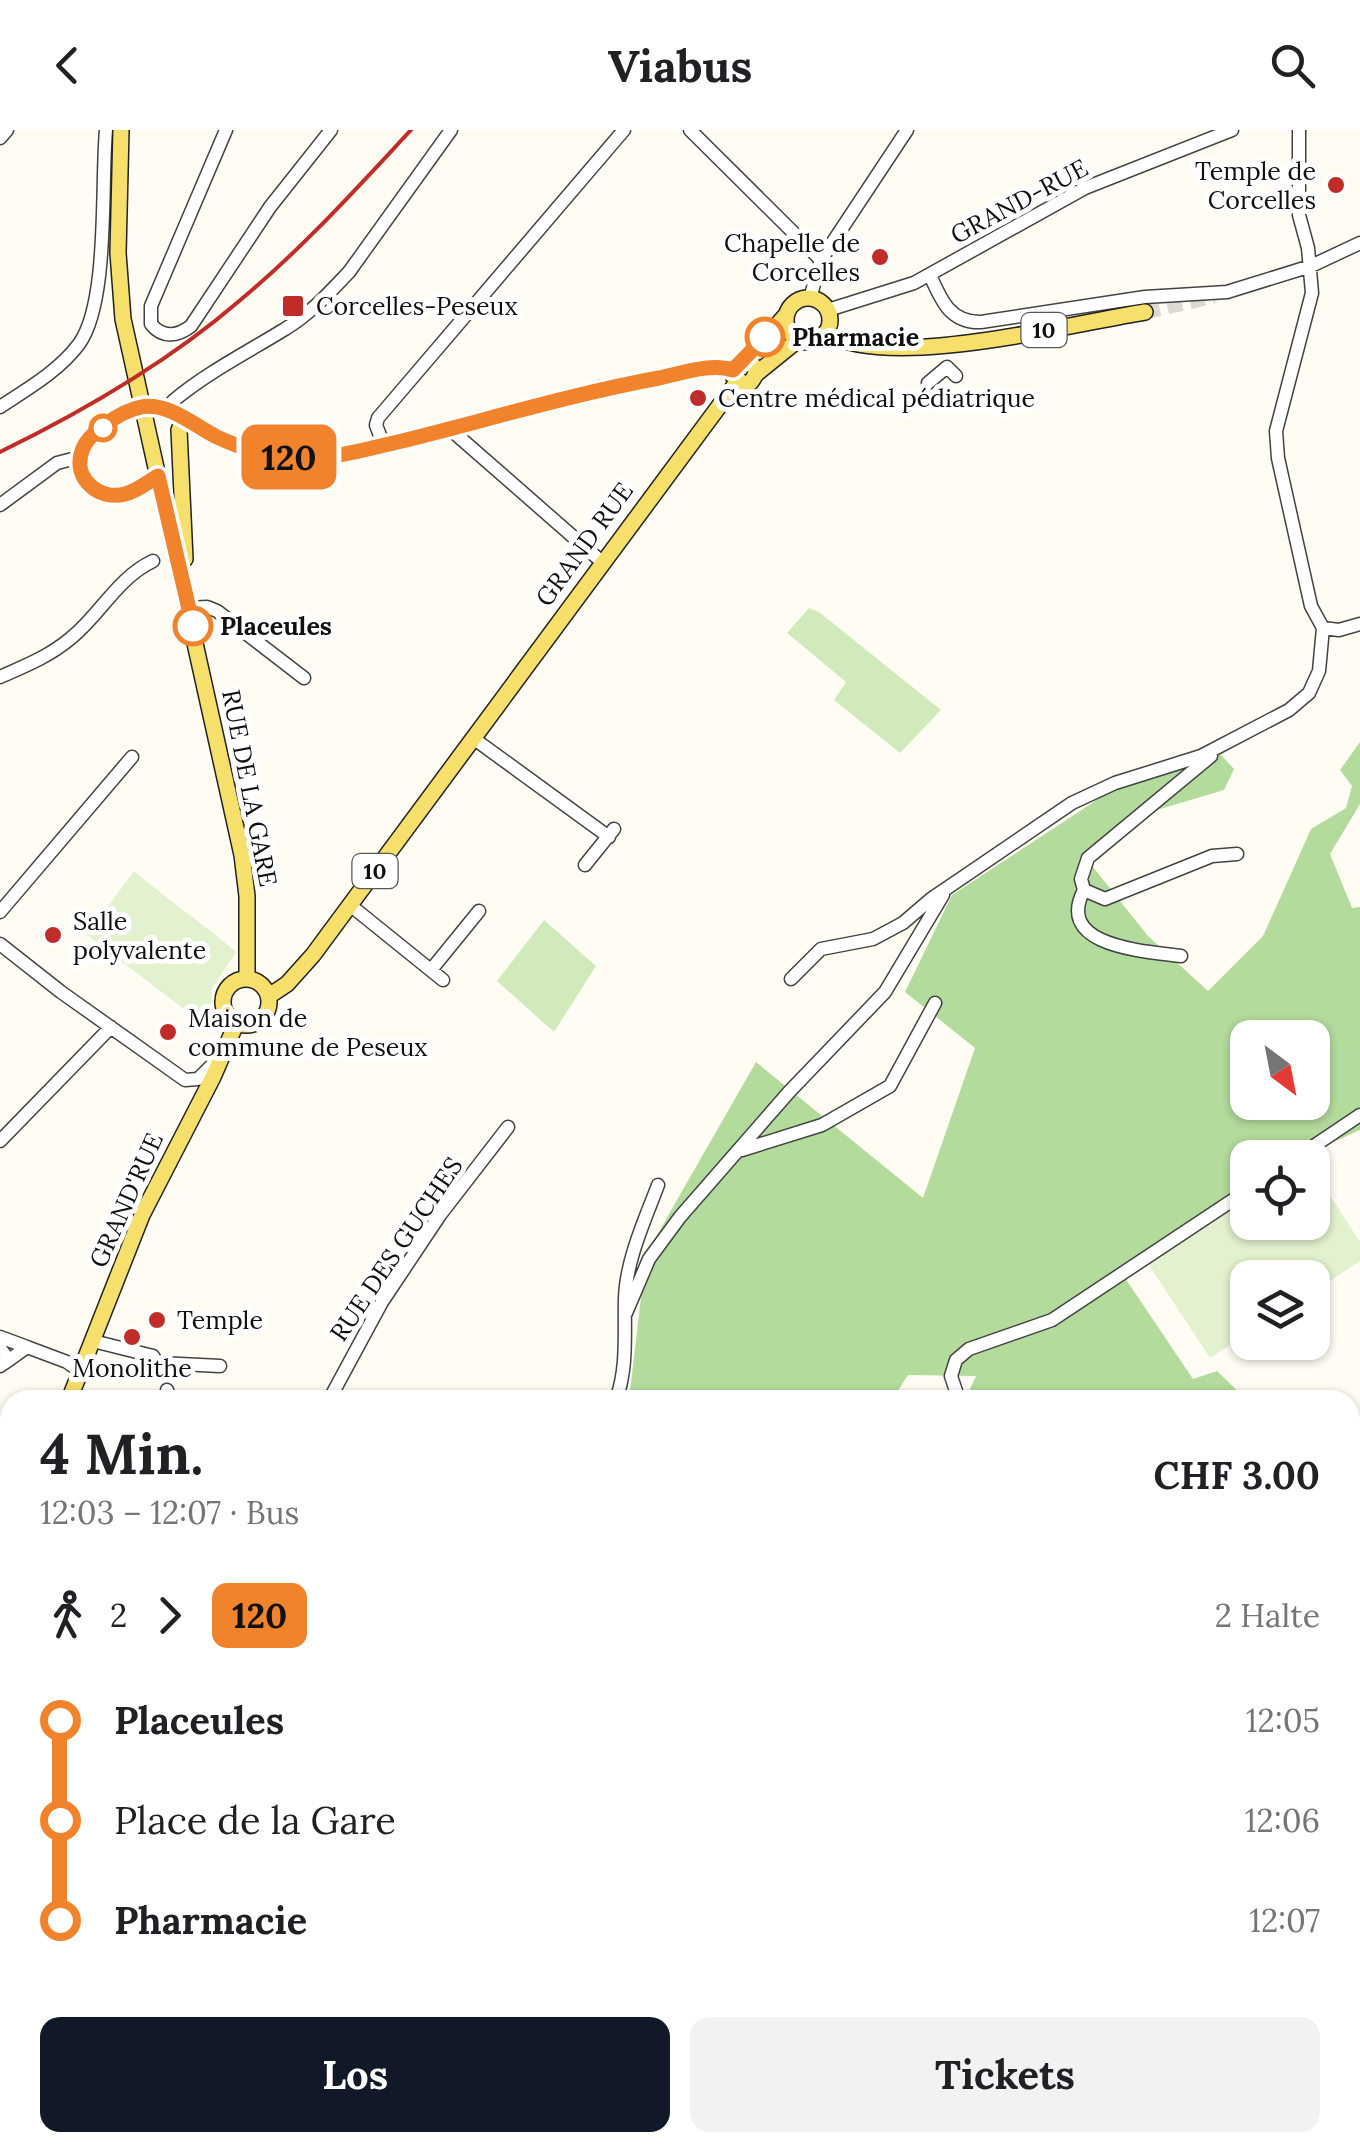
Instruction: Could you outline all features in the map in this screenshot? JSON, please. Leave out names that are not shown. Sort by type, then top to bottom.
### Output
[{"type":"main road","name":"RUE DE LA GARE","points":[[121,130],[120,284],[131,360],[242,854],[247,979]]},
{"type":"main road","points":[[810,298],[828,310],[830,322],[826,333],[816,340],[798,340],[788,329],[786,315],[797,300],[810,298]]},
{"type":"main road","name":"10","points":[[826,333],[856,345],[921,346],[1145,312]]},
{"type":"main road","name":"10","points":[[743,371],[786,315]]},
{"type":"main road","name":"10","points":[[743,371],[798,340]]},
{"type":"main road","points":[[158,476],[128,493],[108,495],[89,486],[80,458],[91,438],[128,412],[151,407],[241,447],[283,456],[319,458],[451,430],[598,389],[708,368],[743,371]]},
{"type":"main road","name":"GRAND RUE","points":[[473,738],[743,371]]},
{"type":"main road","name":"RUE DE LA GARE","points":[[178,416],[189,608]]},
{"type":"main road","name":"10","points":[[269,996],[300,970],[473,738]]},
{"type":"main road","points":[[247,979],[261,984],[269,996],[264,1018],[251,1026],[236,1024],[224,1012],[223,996],[232,983],[247,979]]},
{"type":"main road","name":"GRAND'RUE","points":[[73,1390],[150,1199],[236,1024]]},
{"type":"street","points":[[0,138],[7,130]]},
{"type":"street","points":[[0,407],[58,366],[79,344],[93,317],[100,280],[106,130]]},
{"type":"street","points":[[226,130],[149,312],[154,329],[165,334],[181,333],[192,326],[270,206],[331,130]]},
{"type":"street","points":[[178,416],[173,400],[197,381],[287,328],[349,272],[451,130]]},
{"type":"street","points":[[384,446],[376,425],[378,418],[624,130]]},
{"type":"street","points":[[690,130],[821,260]]},
{"type":"street","points":[[810,298],[821,260],[907,130]]},
{"type":"street","name":"GRAND-RUE","points":[[828,310],[894,291],[930,275],[1085,188],[1232,130]]},
{"type":"street","points":[[791,979],[820,950],[873,940],[903,923],[947,888],[1072,803],[1114,782],[1201,756],[1227,744],[1289,710],[1309,693],[1320,670],[1323,628],[1311,606],[1278,458],[1276,431],[1312,293],[1311,266],[1298,215],[1299,130]]},
{"type":"street","points":[[930,275],[951,314],[971,322],[1146,297],[1227,292],[1311,266],[1360,243]]},
{"type":"street","points":[[100,280],[105,285],[120,284]]},
{"type":"street","points":[[928,384],[947,366],[956,376]]},
{"type":"street","points":[[451,430],[602,562]]},
{"type":"street","points":[[0,505],[58,463],[80,458]]},
{"type":"street","points":[[0,676],[40,659],[73,637],[114,590],[152,562]]},
{"type":"street","points":[[189,608],[216,611],[304,678]]},
{"type":"street","points":[[1323,628],[1339,630],[1360,624]]},
{"type":"street","points":[[473,738],[612,833],[586,865]]},
{"type":"street","points":[[1227,744],[1088,858],[1080,879],[1084,890],[1105,900],[1212,856],[1237,854]]},
{"type":"street","points":[[0,912],[132,757]]},
{"type":"street","points":[[626,1313],[649,1259],[680,1217],[885,992],[947,888]]},
{"type":"street","points":[[1084,890],[1075,915],[1088,932],[1115,946],[1182,956]]},
{"type":"street","points":[[350,905],[437,975],[480,911]]},
{"type":"street","points":[[0,944],[188,1081],[203,1075],[224,1053]]},
{"type":"street","points":[[740,1151],[822,1125],[890,1086],[935,1003]]},
{"type":"street","points":[[0,1141],[111,1027]]},
{"type":"street","points":[[1323,1140],[1360,1115]]},
{"type":"street","name":"RUE DES GUCHES","points":[[334,1390],[382,1302],[440,1215],[508,1127]]},
{"type":"street","points":[[619,1390],[624,1374],[624,1300],[629,1273],[658,1185]]},
{"type":"street","points":[[956,1390],[951,1376],[956,1360],[969,1348],[1052,1320],[1230,1202]]},
{"type":"street","points":[[0,1337],[67,1362],[81,1372]]},
{"type":"street","points":[[93,1341],[153,1356],[161,1367],[220,1366]]},
{"type":"street","points":[[3,1358],[27,1347]]},
{"type":"green space","points":[[809,608],[941,710],[900,753],[834,700],[846,682],[787,633]]},
{"type":"green space","points":[[1360,742],[1360,804],[1330,854],[1352,908],[1360,907],[1360,1130],[1330,1144],[1330,1140],[1230,1140],[1230,1204],[1123,1275],[1193,1379],[1217,1371],[1237,1390],[970,1390],[976,1376],[908,1375],[898,1390],[630,1390],[646,1254],[756,1062],[923,1198],[975,1048],[905,992],[952,895],[1115,788],[1220,754],[1234,769],[1224,790],[1140,815],[1089,862],[1148,936],[1208,991],[1263,936],[1311,829],[1346,808],[1352,786],[1340,770]]},
{"type":"green space","points":[[134,871],[236,952],[212,988],[210,1029],[87,935]]},
{"type":"green space","points":[[544,920],[596,966],[554,1032],[497,981]]},
{"type":"green space","points":[[1330,1195],[1360,1242],[1360,1261],[1330,1281],[1330,1260],[1230,1260],[1230,1345],[1210,1358],[1147,1262],[1230,1208],[1230,1240],[1330,1240]]},
{"type":"tunnel","points":[[1145,312],[1214,296]]},
{"type":"railway","points":[[0,452],[124,385],[211,324],[306,241],[411,130]]},
{"type":"bus line","name":"120","points":[[193,626],[158,476],[134,491],[114,496],[94,490],[82,473],[80,458],[86,444],[128,412],[143,407],[160,408],[241,447],[283,456],[319,458],[451,430],[598,389],[708,368],[733,370],[765,337]]},
{"type":"place","name":"Temple de Corcelles","points":[[1336,185]]},
{"type":"place","name":"Chapelle de Corcelles","points":[[880,257]]},
{"type":"place","name":"Corcelles-Peseux","points":[[293,306]]},
{"type":"place","name":"Pharmacie","points":[[765,337]]},
{"type":"place","name":"Centre médical pédiatrique","points":[[698,398]]},
{"type":"place","name":"Placeules","points":[[193,626]]},
{"type":"place","name":"Salle polyvalente","points":[[53,935]]},
{"type":"place","name":"Maison de commune de Peseux","points":[[168,1032]]},
{"type":"place","name":"Temple","points":[[157,1320]]},
{"type":"place","name":"Monolithe","points":[[132,1337]]}]
